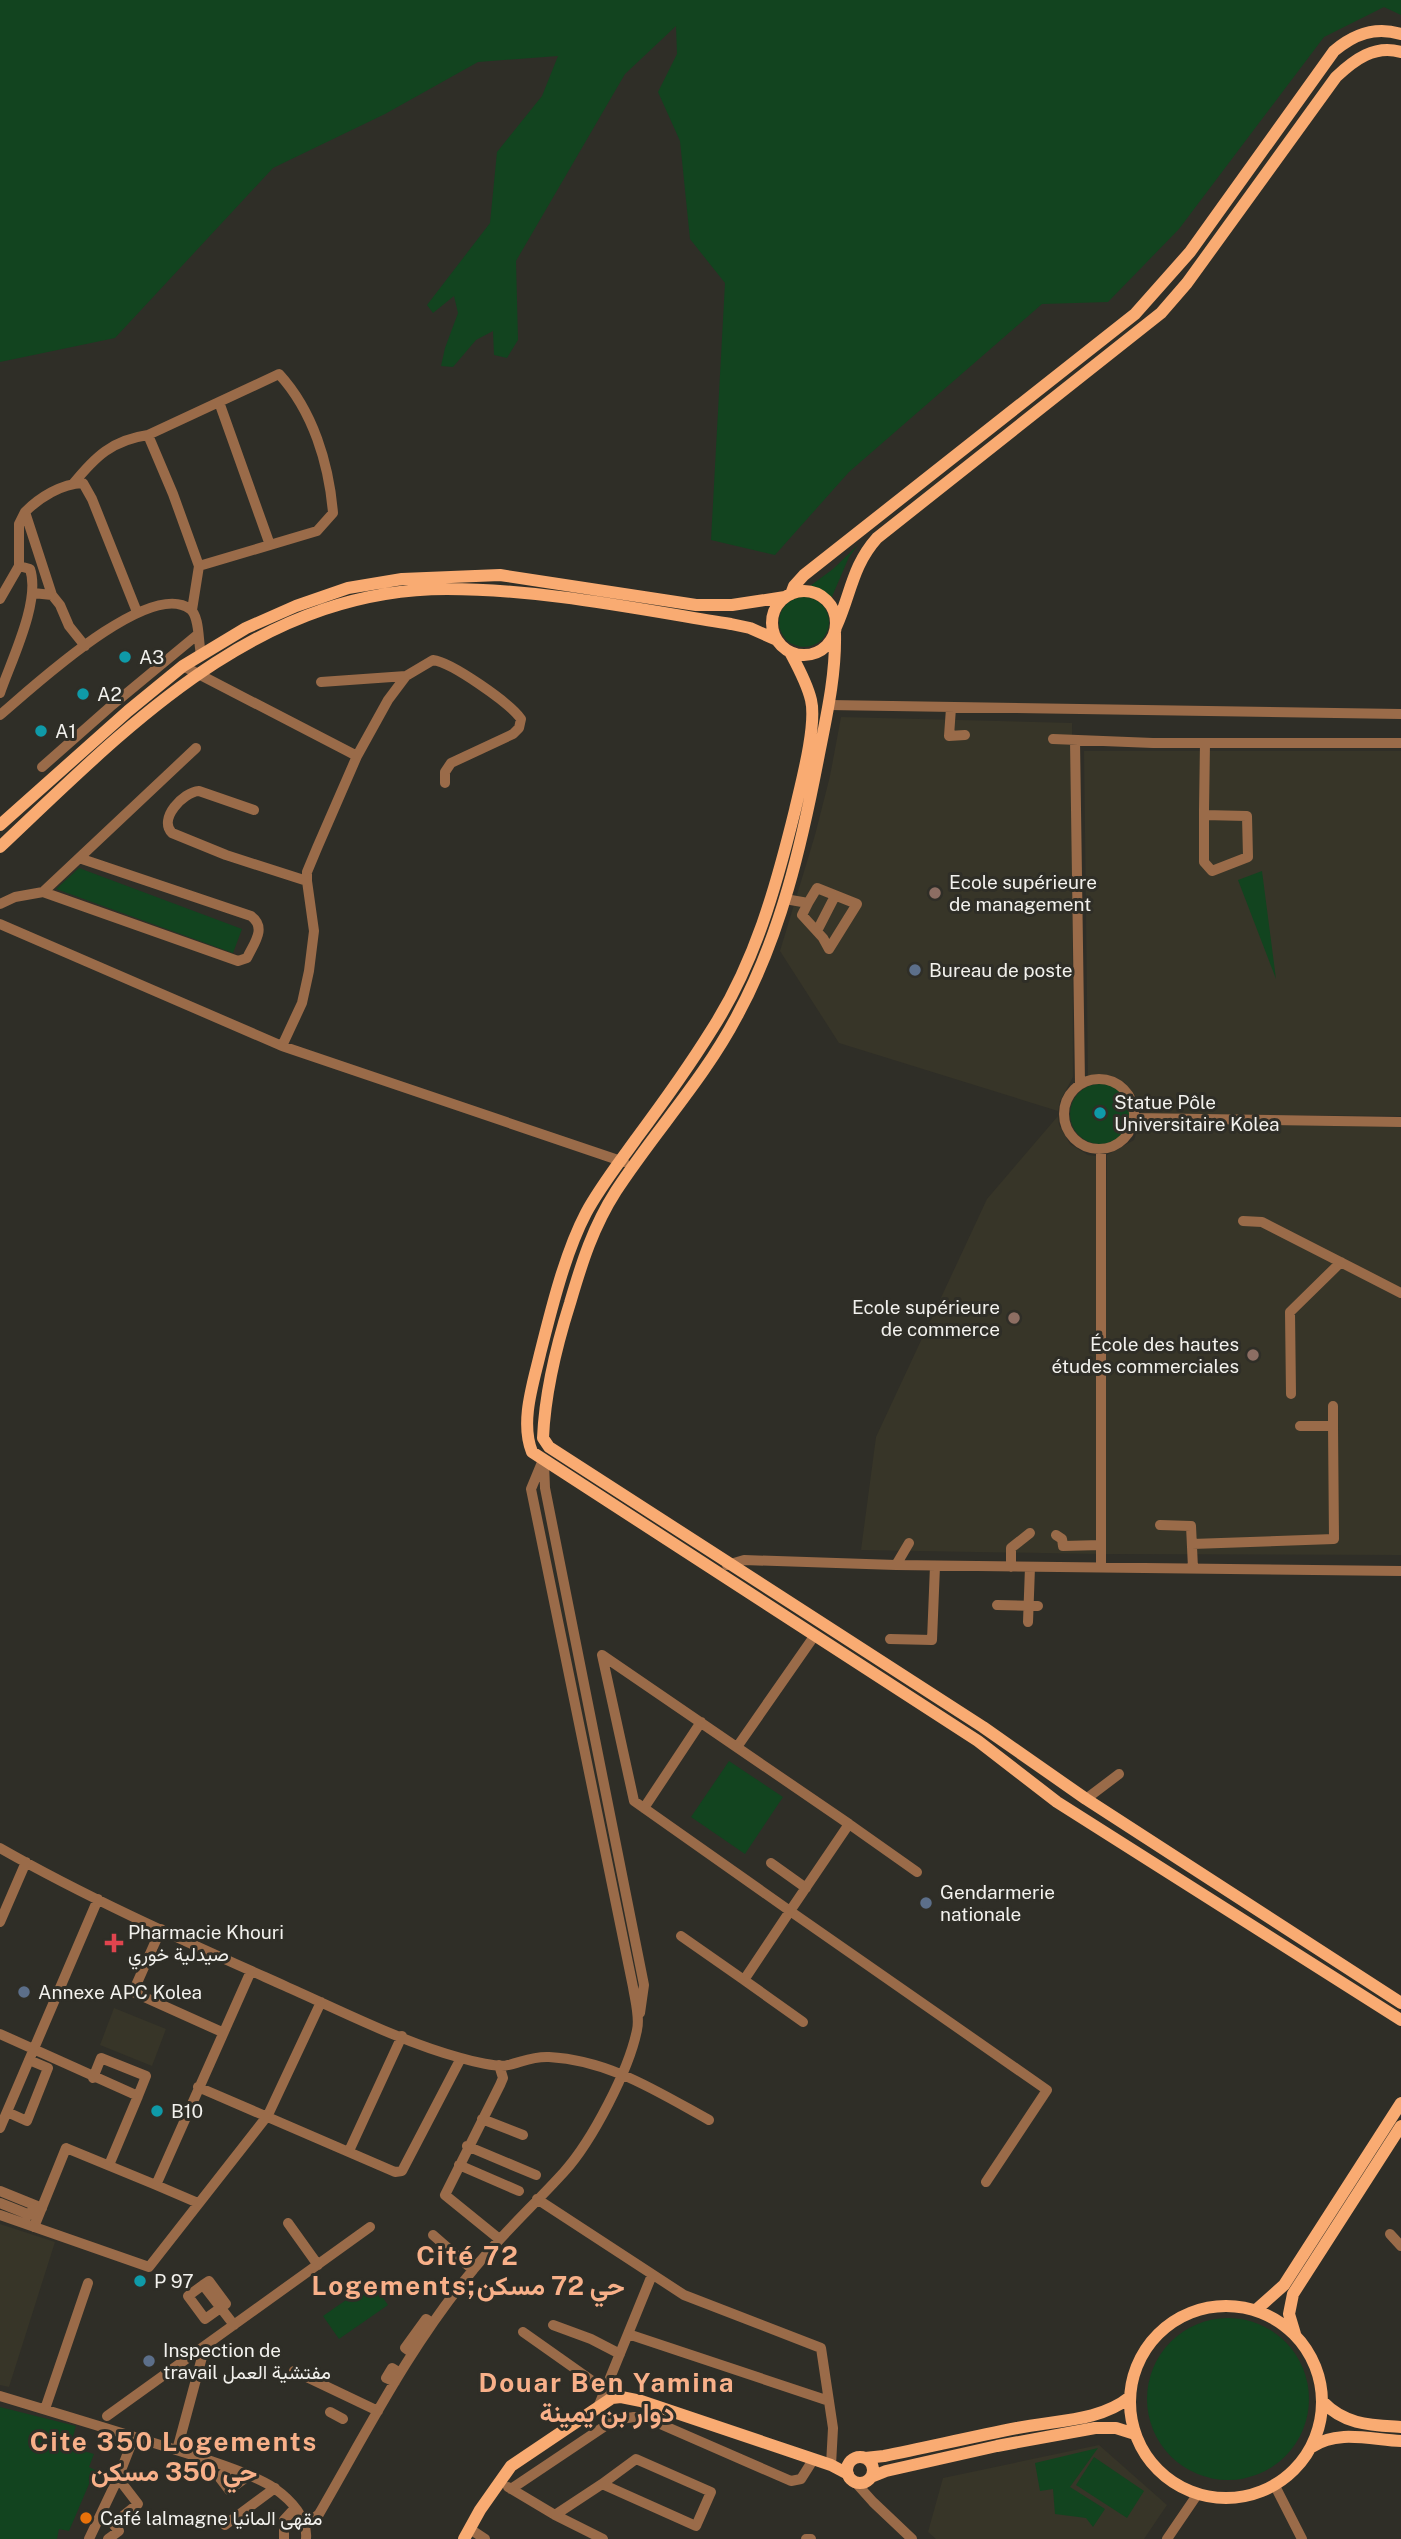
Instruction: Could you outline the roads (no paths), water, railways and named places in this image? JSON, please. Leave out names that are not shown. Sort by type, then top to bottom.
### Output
[{"type":"main road","points":[[777,640],[773,617],[777,606],[804,575],[1135,314],[1190,252],[1334,51],[1361,34],[1376,31],[1401,34]]},
{"type":"main road","points":[[790,652],[801,655],[822,650],[830,643],[854,573],[877,538],[1151,323],[1187,283],[1336,78],[1349,65],[1367,53],[1385,49],[1401,52]]},
{"type":"main road","points":[[0,825],[128,710],[183,666],[246,628],[296,606],[348,588],[402,579],[500,575],[696,605],[732,605],[788,596],[802,591],[823,597],[836,615],[835,663],[812,791],[775,933],[737,1017],[597,1224],[583,1257],[553,1358],[543,1438],[549,1447],[732,1563],[983,1727],[1086,1799],[1401,2003]]},
{"type":"main road","points":[[0,847],[128,729],[197,673],[285,622],[341,602],[416,590],[491,590],[596,602],[741,625],[777,640],[790,652],[812,704],[795,808],[778,880],[763,928],[736,987],[712,1030],[586,1212],[576,1235],[529,1398],[528,1443],[531,1452],[978,1741],[1057,1802],[1401,2020]]},
{"type":"main road","points":[[543,1460],[549,1447]]},
{"type":"main road","points":[[1256,2310],[1284,2285],[1401,2103]]},
{"type":"main road","points":[[1295,2334],[1270,2316],[1256,2310],[1232,2306],[1193,2312],[1166,2328],[1154,2339],[1141,2359],[1130,2397],[1135,2434],[1149,2460],[1171,2481],[1197,2495],[1217,2499],[1237,2499],[1256,2494],[1275,2486],[1296,2469],[1312,2447],[1320,2425],[1323,2402],[1316,2365],[1295,2334],[1289,2314],[1293,2294],[1401,2126]]},
{"type":"main road","points":[[467,2534],[511,2466],[599,2405],[609,2393],[641,2401],[831,2465],[852,2473],[865,2483],[871,2477],[886,2471],[996,2446],[1095,2428],[1116,2428],[1135,2434]]},
{"type":"main road","points":[[852,2473],[857,2458],[884,2456],[1027,2426],[1092,2416],[1112,2409],[1130,2397]]},
{"type":"main road","points":[[1323,2402],[1330,2409],[1359,2424],[1401,2427]]},
{"type":"main road","points":[[1312,2447],[1323,2440],[1336,2437],[1401,2441]]},
{"type":"main road","points":[[865,2458],[873,2466],[871,2477]]},
{"type":"street","points":[[73,484],[89,464],[109,447],[148,435],[279,374],[288,384],[311,424],[331,481],[333,513],[317,531],[199,566]]},
{"type":"street","points":[[219,402],[270,545]]},
{"type":"street","points":[[148,435],[199,566],[192,610]]},
{"type":"street","points":[[0,599],[19,566],[19,524],[25,512],[41,497],[73,484],[83,483],[92,499],[137,612]]},
{"type":"street","points":[[25,512],[52,595],[60,605],[69,626],[85,646]]},
{"type":"street","points":[[0,693],[19,646],[33,593],[30,569],[19,566]]},
{"type":"street","points":[[33,593],[52,595]]},
{"type":"street","points":[[0,715],[42,678],[125,617],[152,607],[181,604],[192,610],[197,620],[201,654]]},
{"type":"street","points":[[42,768],[197,635]]},
{"type":"street","points":[[282,1046],[302,1003],[309,971],[314,931],[307,872],[357,756],[388,700],[406,676],[437,660],[474,680],[510,707],[521,719],[519,728],[513,734],[451,763],[445,772],[445,783]]},
{"type":"street","points":[[183,666],[357,756]]},
{"type":"street","points":[[321,682],[406,676]]},
{"type":"street","points":[[829,705],[1401,714]]},
{"type":"street","points":[[951,708],[949,736],[965,735]]},
{"type":"street","points":[[1053,739],[1205,743],[1401,743]]},
{"type":"street","points":[[1075,740],[1080,1084]]},
{"type":"street","points":[[1204,815],[1247,816],[1248,857],[1212,871],[1204,862],[1204,815],[1205,743]]},
{"type":"street","points":[[43,892],[195,748]]},
{"type":"street","points":[[254,810],[193,791],[174,808],[167,822],[168,829],[226,855],[307,881]]},
{"type":"street","points":[[0,904],[15,897],[43,892],[238,961],[247,958],[260,933],[258,923],[251,916],[79,858]]},
{"type":"street","points":[[817,888],[835,896],[857,904],[829,949],[802,915],[817,888]]},
{"type":"street","points":[[817,931],[835,896]]},
{"type":"street","points":[[785,899],[808,903]]},
{"type":"street","points":[[0,924],[282,1046],[634,1166]]},
{"type":"street","points":[[1099,1078],[1118,1084],[1131,1099],[1135,1118],[1127,1136],[1119,1143],[1101,1149],[1091,1148],[1073,1138],[1064,1120],[1067,1099],[1080,1084],[1099,1078]]},
{"type":"street","points":[[1135,1118],[1401,1122]]},
{"type":"street","points":[[1101,1149],[1101,1567]]},
{"type":"street","points":[[1243,1221],[1262,1222],[1401,1293]]},
{"type":"street","points":[[1291,1394],[1290,1312],[1341,1262]]},
{"type":"street","points":[[1192,1544],[1334,1539],[1333,1406]]},
{"type":"street","points":[[1300,1426],[1334,1426]]},
{"type":"street","points":[[307,2524],[319,2514],[363,2430],[378,2411],[432,2323],[498,2238],[565,2171],[589,2137],[622,2073],[638,2028],[644,1985],[545,1488],[543,1460]]},
{"type":"street","points":[[543,1460],[531,1489],[633,1987],[638,2028]]},
{"type":"street","points":[[1160,1525],[1191,1526],[1193,1568]]},
{"type":"street","points":[[1011,1567],[1012,1548],[1030,1533]]},
{"type":"street","points":[[1056,1535],[1062,1539],[1063,1546],[1101,1545]]},
{"type":"street","points":[[897,1565],[909,1543]]},
{"type":"street","points":[[715,1569],[744,1560],[935,1566],[1401,1570]]},
{"type":"street","points":[[890,1639],[932,1640],[935,1566]]},
{"type":"street","points":[[1028,1622],[1033,1605],[1030,1567]]},
{"type":"street","points":[[997,1605],[1033,1605]]},
{"type":"street","points":[[737,1747],[816,1635]]},
{"type":"street","points":[[917,1872],[602,1655],[634,1801],[1047,2090],[986,2182]]},
{"type":"street","points":[[790,1670],[800,1677]]},
{"type":"street","points":[[644,1808],[701,1722]]},
{"type":"street","points":[[1086,1799],[1119,1773]]},
{"type":"street","points":[[744,1980],[849,1824]]},
{"type":"street","points":[[0,1847],[36,1870],[161,1929],[402,2036],[461,2058],[499,2065],[506,2066],[520,2060],[547,2057],[596,2065],[622,2073],[709,2120]]},
{"type":"street","points":[[0,1922],[26,1862]]},
{"type":"street","points":[[771,1863],[806,1888]]},
{"type":"street","points":[[0,2128],[98,1899]]},
{"type":"street","points":[[161,1929],[133,1992],[222,2032]]},
{"type":"street","points":[[681,1936],[803,2022]]},
{"type":"street","points":[[156,2185],[251,1971]]},
{"type":"street","points":[[0,2215],[149,2267],[268,2115],[321,2002]]},
{"type":"street","points":[[0,2034],[48,2068],[27,2121],[7,2112]]},
{"type":"street","points":[[349,2151],[402,2036]]},
{"type":"street","points":[[31,2055],[138,2096]]},
{"type":"street","points":[[93,2078],[101,2058],[146,2076],[108,2165]]},
{"type":"street","points":[[198,2087],[268,2115],[387,2169],[401,2171],[461,2058]]},
{"type":"street","points":[[498,2238],[444,2195],[503,2078],[499,2065]]},
{"type":"street","points":[[482,2119],[523,2135]]},
{"type":"street","points":[[467,2146],[536,2175]]},
{"type":"street","points":[[34,2227],[38,2206],[66,2148],[198,2203]]},
{"type":"street","points":[[458,2165],[519,2192]]},
{"type":"street","points":[[0,2190],[38,2206]]},
{"type":"street","points":[[537,2199],[693,2299],[821,2348],[833,2428],[831,2465]]},
{"type":"street","points":[[0,2203],[30,2215],[38,2206]]},
{"type":"street","points":[[288,2223],[318,2265]]},
{"type":"street","points":[[107,2416],[370,2227]]},
{"type":"street","points":[[1390,2234],[1401,2246]]},
{"type":"street","points":[[433,2235],[473,2270]]},
{"type":"street","points":[[523,2332],[609,2393],[620,2354],[652,2275]]},
{"type":"street","points":[[45,2409],[88,2283]]},
{"type":"street","points":[[220,2308],[205,2319],[188,2296],[203,2284],[234,2325]]},
{"type":"street","points":[[553,2325],[591,2339],[620,2354]]},
{"type":"street","points":[[628,2334],[829,2401]]},
{"type":"street","points":[[177,2450],[205,2346]]},
{"type":"street","points":[[294,2371],[378,2411]]},
{"type":"street","points":[[0,2396],[201,2458],[275,2488],[307,2524],[306,2539]]},
{"type":"street","points":[[330,2412],[342,2418]]},
{"type":"street","points":[[512,2489],[614,2420],[626,2417],[651,2420],[792,2481],[801,2479],[813,2459]]},
{"type":"street","points":[[89,2539],[134,2437]]},
{"type":"street","points":[[179,2474],[201,2458]]},
{"type":"street","points":[[555,2515],[636,2459],[711,2492],[696,2526],[602,2484]]},
{"type":"street","points":[[229,2469],[219,2477],[229,2490],[248,2476]]},
{"type":"street","points":[[852,2473],[868,2497],[901,2535],[912,2539]]},
{"type":"street","points":[[108,2539],[119,2531],[113,2524],[138,2504],[118,2478]]},
{"type":"street","points":[[499,2482],[603,2539]]},
{"type":"street","points":[[1275,2486],[1302,2539]]},
{"type":"street","points":[[225,2525],[275,2488]]},
{"type":"street","points":[[1167,2539],[1197,2495]]},
{"type":"street","points":[[284,2539],[284,2520],[295,2508]]},
{"type":"street","points":[[467,2534],[485,2539]]},
{"type":"place","name":"A3","points":[[125,657]]},
{"type":"place","name":"A2","points":[[83,694]]},
{"type":"place","name":"A1","points":[[41,731]]},
{"type":"place","name":"Ecole supérieure de management","points":[[935,893]]},
{"type":"place","name":"Bureau de poste","points":[[915,970]]},
{"type":"place","name":"Statue Pôle Universitaire Kolea","points":[[1100,1113]]},
{"type":"place","name":"Ecole supérieure de commerce","points":[[1014,1318]]},
{"type":"place","name":"École des hautes études commerciales","points":[[1253,1355]]},
{"type":"place","name":"Gendarmerie nationale","points":[[926,1903]]},
{"type":"place","name":"Pharmacie Khouri صيدلية خوري","points":[[114,1943]]},
{"type":"place","name":"Annexe APC Kolea","points":[[24,1992]]},
{"type":"place","name":"B10","points":[[157,2111]]},
{"type":"place","name":"P 97","points":[[140,2281]]},
{"type":"place","name":"Inspection de travail مفتشية العمل","points":[[149,2361]]},
{"type":"place","name":"Café lalmagne مقهى المانيا","points":[[86,2518]]},
{"type":"district","name":"Cité 72 Logements;حي 72 مسكن","points":[[468,2270]]},
{"type":"district","name":"Douar Ben Yamina دوار بن يمينة","points":[[607,2397]]},
{"type":"district","name":"Cite 350 Logements حي 350 مسكن","points":[[174,2456]]}]
